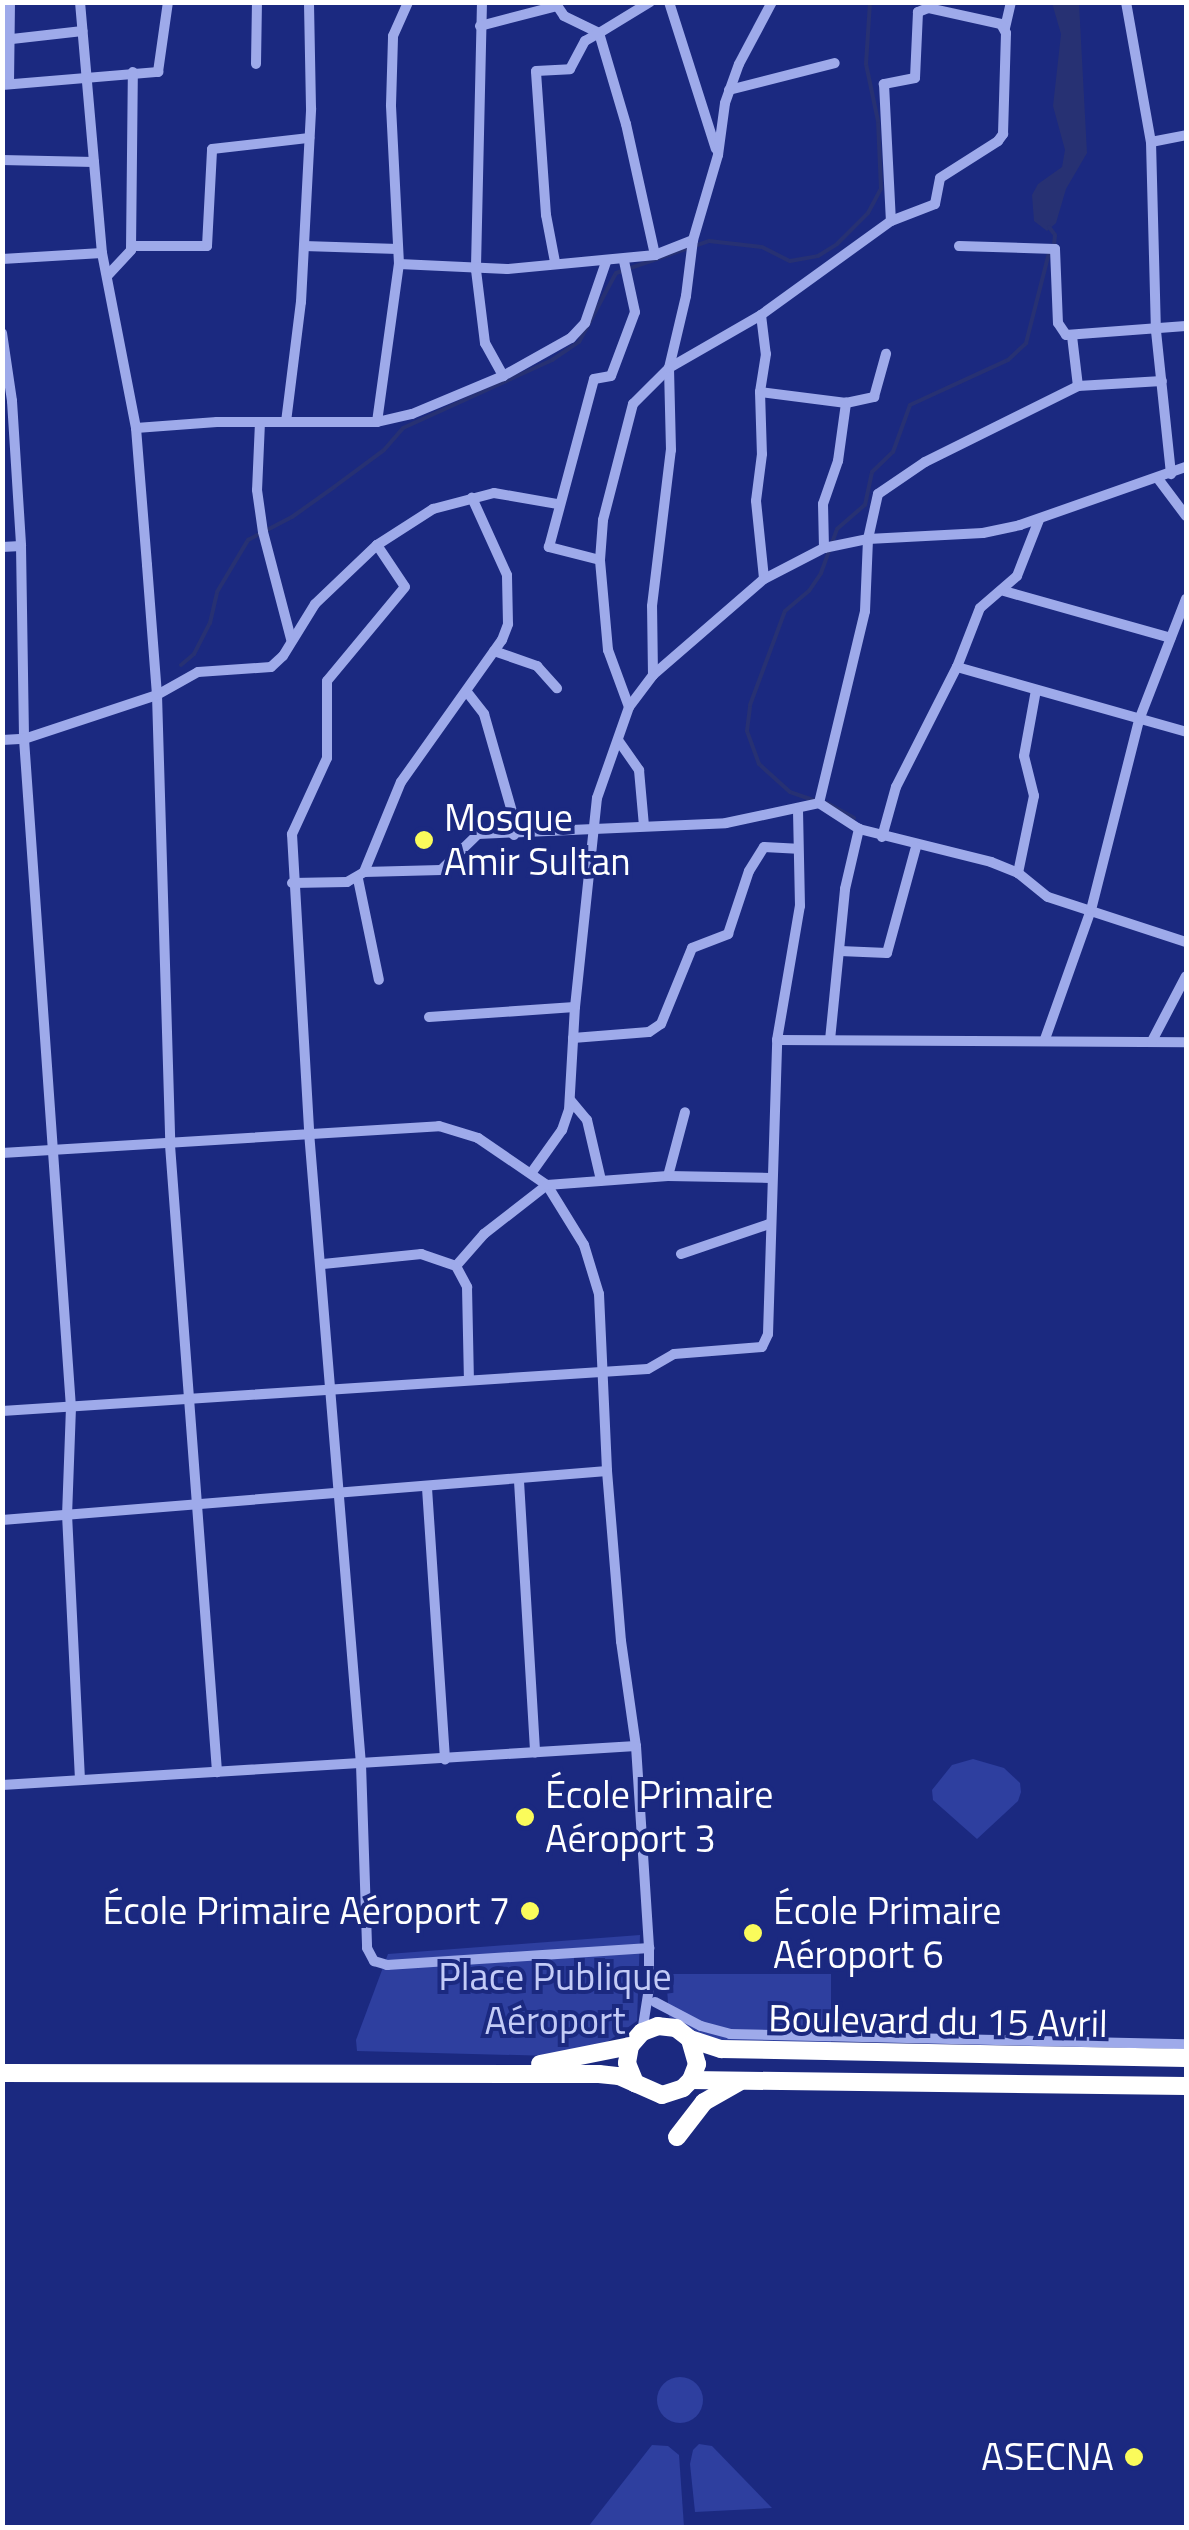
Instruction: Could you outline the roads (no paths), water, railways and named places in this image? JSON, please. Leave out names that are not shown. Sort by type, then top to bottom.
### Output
[{"type":"highway","points":[[2,2073],[155,2076],[475,2072],[619,2076],[662,2095],[683,2088],[697,2064],[683,2034],[658,2026],[592,2057],[475,2072]]},
{"type":"highway","name":"Boulevard du 15 Avril","points":[[683,2034],[721,2049],[1186,2058]]},
{"type":"highway","points":[[635,2082],[627,2063],[636,2039]]},
{"type":"highway","points":[[677,2137],[704,2102],[750,2078]]},
{"type":"highway","name":"Boulevard du 15 Avril","points":[[691,2080],[1186,2086]]},
{"type":"street","points":[[10,2],[6,85],[160,68],[168,2]]},
{"type":"street","points":[[80,2],[102,252],[136,428],[157,695],[170,1145],[192,1397],[217,1772]]},
{"type":"street","points":[[256,2],[256,64]]},
{"type":"street","points":[[286,422],[304,246],[309,138],[308,2]]},
{"type":"street","points":[[377,422],[398,264],[391,105],[393,36],[408,2]]},
{"type":"street","points":[[482,2],[476,270],[484,343],[502,376]]},
{"type":"street","points":[[555,262],[546,215],[536,71],[570,69],[585,42],[650,2]]},
{"type":"street","points":[[668,2],[718,155]]},
{"type":"street","points":[[653,676],[652,606],[671,450],[670,368],[686,296],[692,240],[718,155],[730,90],[772,2]]},
{"type":"street","points":[[629,707],[608,650],[600,560],[603,520],[633,404],[670,368],[761,315],[891,221],[934,204],[940,178],[1003,134],[1005,28],[1011,2]]},
{"type":"street","points":[[1126,2],[1151,142],[1156,331],[1171,474]]},
{"type":"street","points":[[480,26],[556,4],[564,16],[600,33],[626,124],[655,254]]},
{"type":"street","points":[[891,221],[884,84],[915,78],[918,12],[928,8],[1005,28]]},
{"type":"street","points":[[6,40],[82,31]]},
{"type":"street","points":[[730,90],[835,63]]},
{"type":"street","points":[[108,275],[129,257],[132,246],[133,72]]},
{"type":"street","points":[[1151,142],[1186,135]]},
{"type":"street","points":[[132,246],[207,246],[212,148],[309,138]]},
{"type":"street","points":[[2,160],[94,162]]},
{"type":"street","points":[[398,264],[476,270],[555,262],[624,261],[692,240]]},
{"type":"street","points":[[304,246],[398,249]]},
{"type":"street","points":[[959,246],[1055,249],[1060,331],[1072,336],[1186,326]]},
{"type":"street","points":[[2,258],[102,252]]},
{"type":"street","points":[[600,560],[549,546],[594,379],[611,376],[635,312],[624,261]]},
{"type":"street","points":[[136,428],[377,422],[412,414],[502,376],[578,333],[597,295],[606,262]]},
{"type":"street","points":[[761,315],[766,354],[760,392],[762,454],[757,528],[764,579]]},
{"type":"street","points":[[3,335],[21,546],[24,739],[71,1407],[67,1514],[80,1780]]},
{"type":"street","points":[[1072,336],[1078,386]]},
{"type":"street","points":[[760,392],[846,404],[874,397],[886,354]]},
{"type":"street","points":[[819,803],[865,611],[868,539],[875,500],[883,488],[924,462],[1078,386],[1162,382]]},
{"type":"street","points":[[824,548],[822,504],[838,461],[846,404]]},
{"type":"street","points":[[260,422],[257,490],[263,532],[291,639]]},
{"type":"street","points":[[532,1172],[562,1130],[571,1100],[574,1007],[600,787],[629,707],[653,676],[764,579],[824,548],[868,539],[984,533],[1039,520],[1159,480],[1186,467]]},
{"type":"street","points":[[1159,480],[1186,516]]},
{"type":"street","points":[[2,740],[24,739],[157,695],[198,672],[270,666],[315,604],[377,545],[419,516],[494,493],[558,504]]},
{"type":"street","points":[[378,980],[361,875],[401,782],[467,692],[508,624],[509,589],[472,498]]},
{"type":"street","points":[[882,837],[896,787],[957,667],[984,600],[1004,591],[1020,572],[1039,520]]},
{"type":"street","points":[[377,545],[406,588],[327,682],[326,758],[294,821],[292,882],[360,1764],[367,1948],[374,1962],[388,1965],[650,1948]]},
{"type":"street","points":[[2,547],[21,546]]},
{"type":"street","points":[[1004,591],[1171,638]]},
{"type":"street","points":[[1045,1039],[1091,910],[1139,720],[1186,599]]},
{"type":"street","points":[[494,651],[536,666],[556,688]]},
{"type":"street","points":[[957,667],[1186,732]]},
{"type":"street","points":[[1018,874],[1034,796],[1024,756],[1036,690]]},
{"type":"street","points":[[467,692],[484,714],[514,815],[514,835]]},
{"type":"street","points":[[618,740],[639,770],[644,826]]},
{"type":"street","points":[[292,882],[441,870],[478,834],[726,823],[819,803],[859,830],[916,847],[991,862],[1018,874],[1048,898],[1186,942]]},
{"type":"street","points":[[2,1411],[648,1369],[674,1354],[762,1346],[768,1338],[770,1178],[778,1040],[798,937],[798,808]]},
{"type":"street","points":[[830,1040],[844,889],[859,830]]},
{"type":"street","points":[[573,1038],[648,1032],[661,1024],[692,948],[724,940],[732,929],[749,871],[764,847],[797,848]]},
{"type":"street","points":[[840,951],[887,953],[916,847]]},
{"type":"street","points":[[1152,1041],[1186,976]]},
{"type":"street","points":[[428,1017],[574,1007]]},
{"type":"street","points":[[778,1040],[1186,1042]]},
{"type":"street","points":[[571,1100],[587,1120],[600,1180]]},
{"type":"street","points":[[668,1176],[686,1112]]},
{"type":"street","points":[[2,1154],[439,1126],[460,1130],[548,1185],[591,1261],[599,1294],[606,1471],[621,1641],[636,1746],[650,1948],[649,1988],[636,2039]]},
{"type":"street","points":[[456,1266],[484,1234],[548,1185],[668,1176],[770,1178]]},
{"type":"street","points":[[681,1254],[769,1224]]},
{"type":"street","points":[[323,1264],[421,1254],[456,1266],[468,1287],[469,1380]]},
{"type":"street","points":[[2,1520],[606,1471]]},
{"type":"street","points":[[519,1481],[535,1754]]},
{"type":"street","points":[[427,1488],[445,1759]]},
{"type":"street","points":[[2,1784],[636,1746]]},
{"type":"street","points":[[649,1988],[655,2002],[683,2034]]},
{"type":"street","points":[[655,2002],[701,2026],[730,2034],[1186,2044]]},
{"type":"waterway","points":[[181,665],[194,654],[210,623],[217,592],[248,540],[292,517],[334,487],[384,450],[403,428],[552,360],[579,342],[616,273],[709,241],[762,247],[790,261],[818,256],[837,244],[868,213],[881,189],[878,121],[866,64],[870,2]]},
{"type":"waterway","points":[[1049,227],[1055,235],[1054,245]]},
{"type":"waterway","points":[[813,800],[790,792],[759,764],[747,731],[750,705],[785,611],[809,591],[821,573],[837,529],[865,505],[872,472],[893,452],[910,405],[1008,360],[1026,343],[1049,253]]},
{"type":"waterway","points":[[827,803],[854,818]]},
{"type":"place","name":"Mosque Amir Sultan","points":[[424,840]]},
{"type":"place","name":"École Primaire Aéroport 3","points":[[525,1817]]},
{"type":"place","name":"École Primaire Aéroport 7","points":[[530,1911]]},
{"type":"place","name":"École Primaire Aéroport 6","points":[[753,1933]]},
{"type":"place","name":"ASECNA","points":[[1134,2457]]},
{"type":"park label","name":"Place Publique Aéroport","points":[[555,1999]]}]
